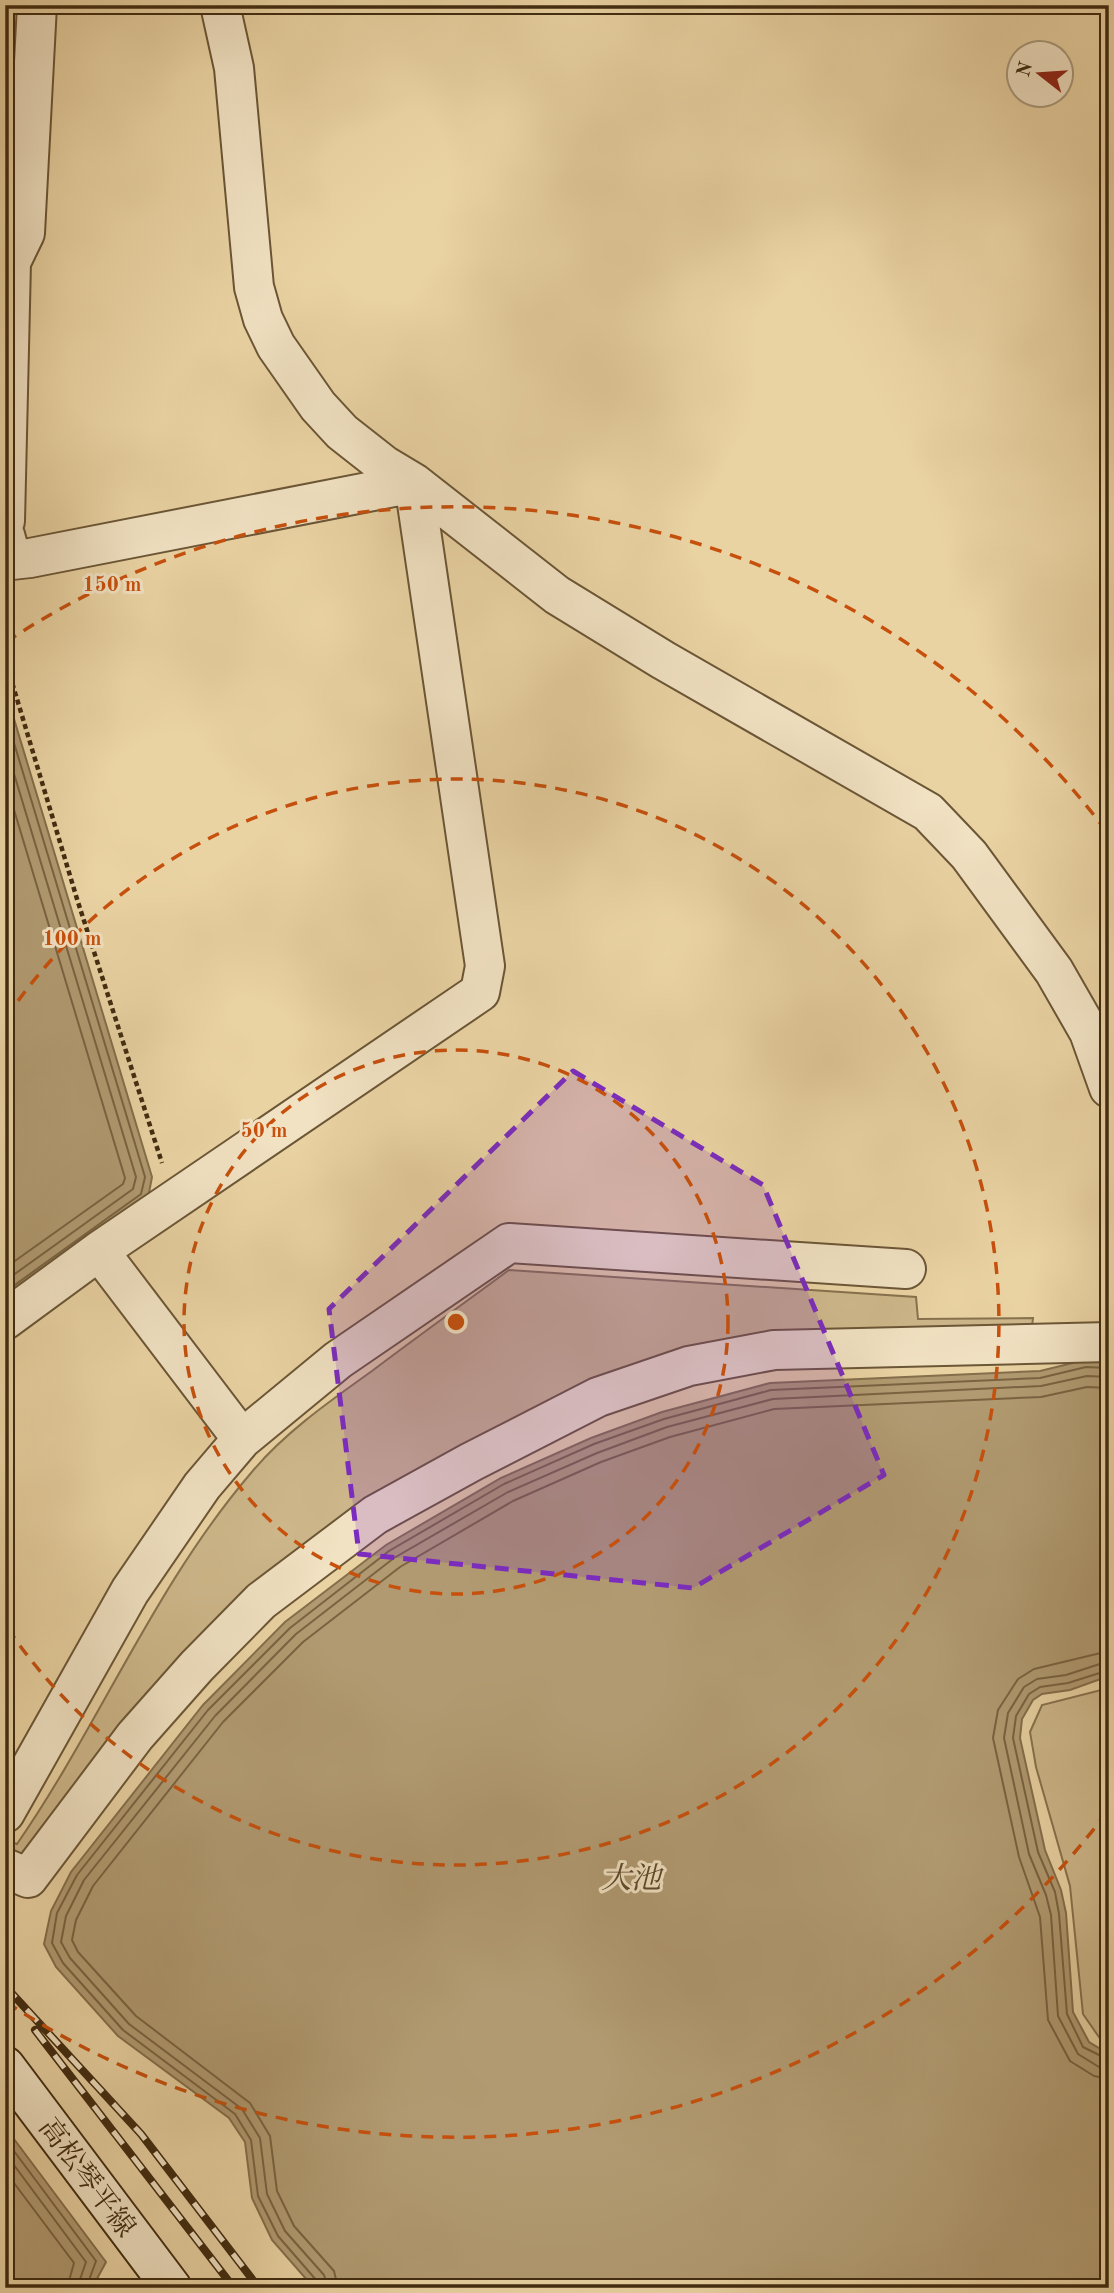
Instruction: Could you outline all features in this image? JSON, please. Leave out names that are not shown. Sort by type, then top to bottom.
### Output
[{"type":"street","points":[[5,521],[8,261],[25,233],[37,5]]},
{"type":"street","points":[[220,5],[234,68],[254,287],[263,319],[276,346],[318,406],[342,432],[384,465],[414,483],[557,595],[663,660],[928,812],[970,855],[1054,971],[1089,1032],[1109,1088]]},
{"type":"street","points":[[5,535],[12,559],[30,558],[414,483]]},
{"type":"street","points":[[5,1320],[174,1199],[481,992],[485,966],[414,483]]},
{"type":"street","points":[[5,1812],[130,1591],[202,1486],[242,1438],[338,1360],[509,1243],[906,1269]]},
{"type":"street","points":[[99,1251],[242,1438]]},
{"type":"street","points":[[5,1868],[28,1878],[135,1736],[197,1666],[261,1601],[375,1516],[471,1461],[598,1397],[689,1366],[774,1350],[1109,1342]]},
{"type":"street","name":"高松琴平線","points":[[5,2066],[172,2288]]},
{"type":"path","points":[[5,659],[77,899],[174,1199]]},
{"type":"highlighted area","points":[[573,1071],[763,1185],[884,1475],[693,1588],[359,1554],[329,1309]]},
{"type":"shaded area","points":[[509,1270],[916,1297],[918,1319],[1033,1318],[1031,1335],[733,1345],[389,1499],[34,1855],[5,1858],[5,1840],[17,1844],[47,1798],[186,1561],[251,1473],[278,1444],[308,1418]]},
{"type":"shaded area","points":[[1109,1688],[1109,2043],[1101,2040],[1083,2014],[1070,1886],[1036,1767],[1030,1732],[1042,1705]]},
{"type":"water","points":[[5,689],[152,1177],[148,1198],[5,1301]]},
{"type":"water","name":"大池","points":[[1085,1360],[1109,1362],[1109,1676],[1070,1690],[1042,1694],[1033,1700],[1022,1719],[1020,1738],[1045,1850],[1061,1890],[1066,1913],[1073,2012],[1089,2042],[1109,2054],[1109,2288],[314,2288],[272,2240],[252,2198],[245,2142],[229,2118],[118,2036],[56,1967],[44,1944],[51,1911],[71,1872],[203,1705],[285,1622],[386,1545],[501,1478],[591,1438],[662,1412],[770,1383],[1040,1371]]},
{"type":"water","points":[[5,2127],[106,2262],[92,2288],[5,2288]]},
{"type":"railway","points":[[5,1986],[141,2134],[259,2288]]},
{"type":"railway","points":[[35,2030],[234,2288]]}]
